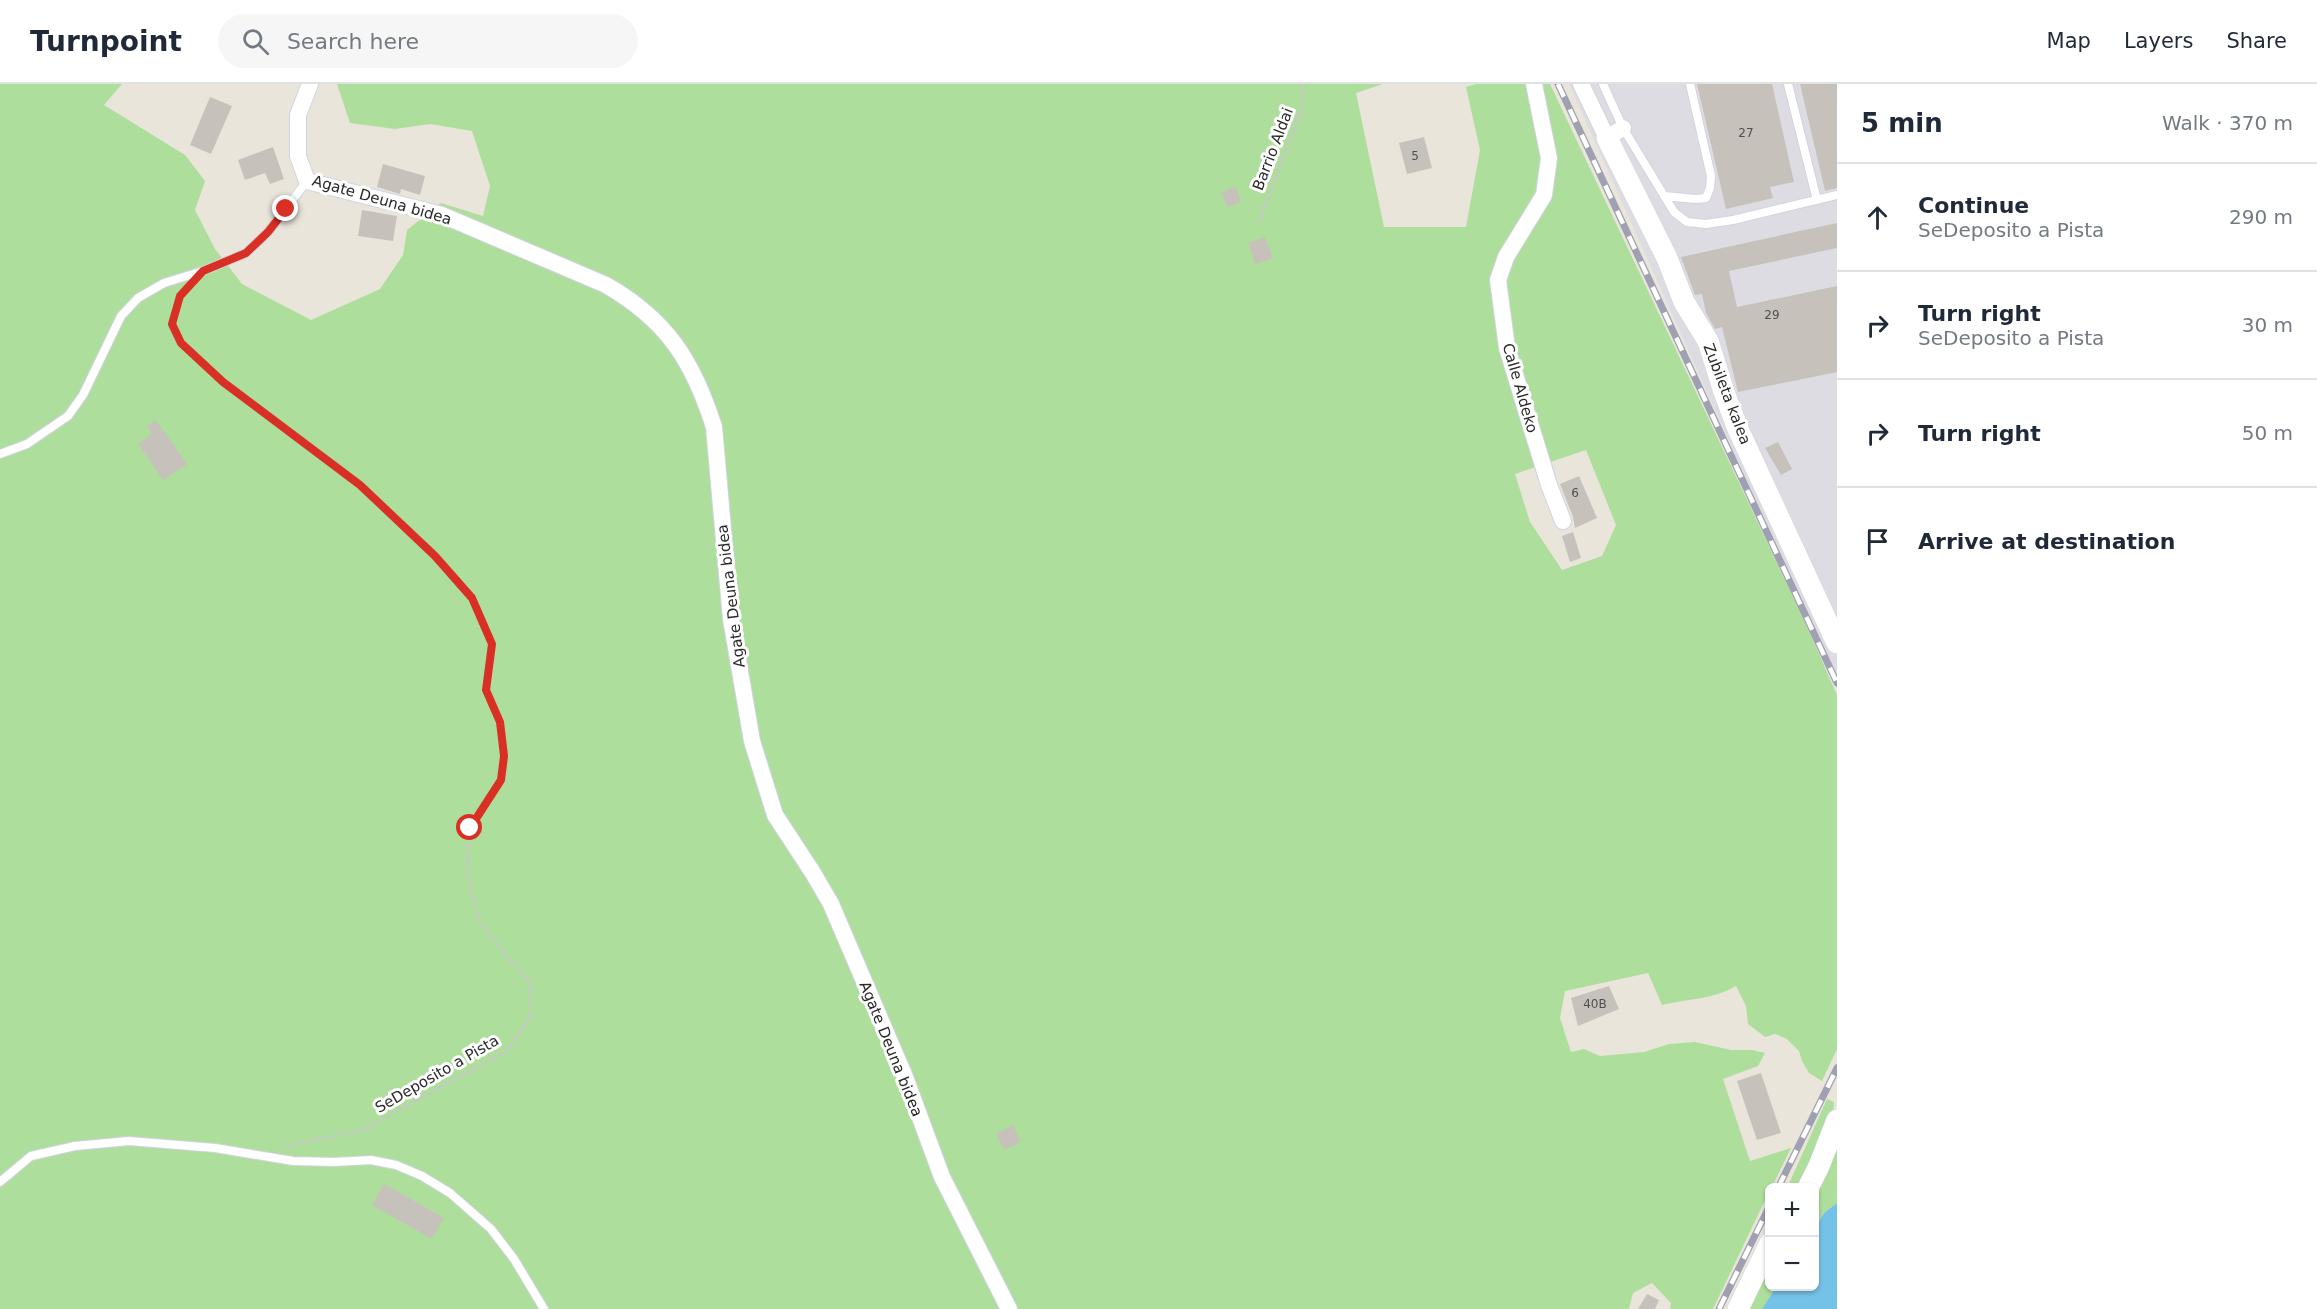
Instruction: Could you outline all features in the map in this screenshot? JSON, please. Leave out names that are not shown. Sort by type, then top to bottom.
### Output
[{"type":"street","name":"Agate Deuna bidea","points":[[310,84],[298,115],[298,156],[307,181],[442,215],[592,279],[627,297],[675,342],[685,357],[706,402],[714,427],[731,619],[752,741],[775,815],[831,904],[905,1077],[942,1177],[1009,1309]]},
{"type":"street","name":"Calle Aldeko","points":[[1534,84],[1549,158],[1544,195],[1506,257],[1498,280],[1507,348],[1549,485],[1563,521]]},
{"type":"street","name":"Zubileta kalea","points":[[1581,84],[1615,133],[1684,302],[1708,341],[1738,429],[1837,643]]},
{"type":"street","points":[[1811,1183],[1820,1166],[1836,1124]]},
{"type":"street","points":[[1737,1309],[1765,1253]]},
{"type":"lane","points":[[1603,84],[1615,133],[1674,212],[1687,222],[1706,224],[1733,220],[1837,195]]},
{"type":"lane","points":[[1664,196],[1706,198],[1710,188],[1711,176],[1690,84]]},
{"type":"lane","points":[[1788,84],[1816,200]]},
{"type":"lane","points":[[0,454],[27,444],[68,416],[83,395],[121,316],[138,298],[164,283],[203,271],[246,253],[268,232],[307,181]]},
{"type":"lane","points":[[0,1182],[31,1155],[75,1146],[129,1142],[215,1148],[293,1161],[371,1160],[396,1164],[450,1193],[491,1229],[514,1259],[544,1309]]},
{"type":"path","name":"Barrio Aldai","points":[[1259,222],[1303,104],[1303,91],[1300,84]]},
{"type":"path","name":"SeDeposito a Pista","points":[[203,271],[180,296],[172,324],[181,343],[223,382],[360,485],[435,556],[472,598],[492,644],[486,690],[500,722],[504,756],[501,780],[470,828],[468,872],[479,921],[531,982],[531,1016],[508,1050],[363,1130],[273,1148]]},
{"type":"shaded area","points":[[1569,84],[1837,84],[1837,686],[1770,533]]},
{"type":"green space","points":[[0,84],[122,84],[104,105],[185,155],[205,181],[195,210],[215,249],[242,284],[311,320],[380,289],[403,255],[407,230],[441,203],[483,216],[490,186],[472,131],[430,124],[395,129],[350,123],[337,84],[1383,84],[1356,93],[1384,227],[1466,227],[1480,150],[1466,87],[1476,84],[1550,84],[1804,620],[1837,695],[1837,1049],[1822,1081],[1809,1073],[1799,1051],[1787,1039],[1775,1034],[1765,1037],[1748,1024],[1746,1006],[1736,986],[1710,996],[1662,1005],[1648,973],[1565,991],[1560,1018],[1571,1052],[1584,1049],[1600,1056],[1644,1052],[1669,1044],[1695,1042],[1731,1050],[1752,1050],[1765,1053],[1758,1066],[1723,1079],[1750,1161],[1791,1148],[1774,1183],[1765,1183],[1765,1200],[1713,1309],[1670,1309],[1671,1303],[1652,1283],[1633,1293],[1629,1309],[0,1309]],"holes":[[[1586,450],[1616,525],[1602,556],[1562,570],[1530,522],[1515,474]]]},
{"type":"green space","points":[[1827,1099],[1834,1102],[1833,1117],[1801,1183],[1789,1183]]},
{"type":"green space","points":[[1837,1143],[1837,1203],[1824,1213],[1819,1221],[1818,1183]]},
{"type":"green space","points":[[1765,1264],[1765,1291],[1773,1291],[1762,1309],[1744,1309]]},
{"type":"water","points":[[1837,1203],[1837,1309],[1762,1309],[1773,1291],[1819,1291],[1819,1221],[1824,1213]]},
{"type":"building","points":[[1697,84],[1772,84],[1794,182],[1770,187],[1773,198],[1726,209]]},
{"type":"building","points":[[1800,84],[1837,84],[1837,188],[1825,191]]},
{"type":"building","points":[[210,97],[232,106],[211,154],[190,145]]},
{"type":"building","points":[[1424,137],[1432,168],[1407,174],[1399,143]]},
{"type":"building","points":[[273,147],[284,179],[270,184],[265,173],[245,180],[238,160]]},
{"type":"building","points":[[383,164],[425,176],[420,195],[401,189],[400,194],[377,187]]},
{"type":"building","points":[[1236,187],[1241,202],[1227,207],[1221,192]]},
{"type":"building","points":[[362,210],[397,216],[393,241],[358,236]]},
{"type":"building","points":[[1837,223],[1837,248],[1729,271],[1737,307],[1837,286],[1837,372],[1738,392],[1722,327],[1715,329],[1706,313],[1702,294],[1695,295],[1681,257]]},
{"type":"building","points":[[1265,237],[1273,259],[1255,264],[1248,243]]},
{"type":"building","points":[[156,420],[187,464],[163,480],[138,444],[152,434],[147,426]]},
{"type":"building","points":[[1778,442],[1792,469],[1781,475],[1765,448]]},
{"type":"building","points":[[1579,476],[1597,518],[1575,528],[1560,484]]},
{"type":"building","points":[[1573,532],[1581,558],[1570,562],[1562,536]]},
{"type":"building","points":[[1609,986],[1619,1009],[1578,1026],[1571,998]]},
{"type":"building","points":[[1761,1073],[1781,1133],[1757,1140],[1737,1081]]},
{"type":"building","points":[[1013,1125],[1021,1142],[1004,1150],[996,1134]]},
{"type":"building","points":[[384,1184],[444,1218],[432,1239],[372,1205]]},
{"type":"building","points":[[1647,1294],[1659,1300],[1655,1309],[1638,1309]]},
{"type":"railway","points":[[1558,84],[1837,683]]},
{"type":"railway","points":[[1780,1183],[1837,1068]]},
{"type":"railway","points":[[1719,1309],[1765,1215]]},
{"type":"route","points":[[286,209],[268,232],[246,253],[203,271],[180,296],[172,324],[181,343],[223,382],[360,485],[435,556],[472,598],[492,644],[486,690],[500,722],[504,756],[501,780],[470,828]]}]
